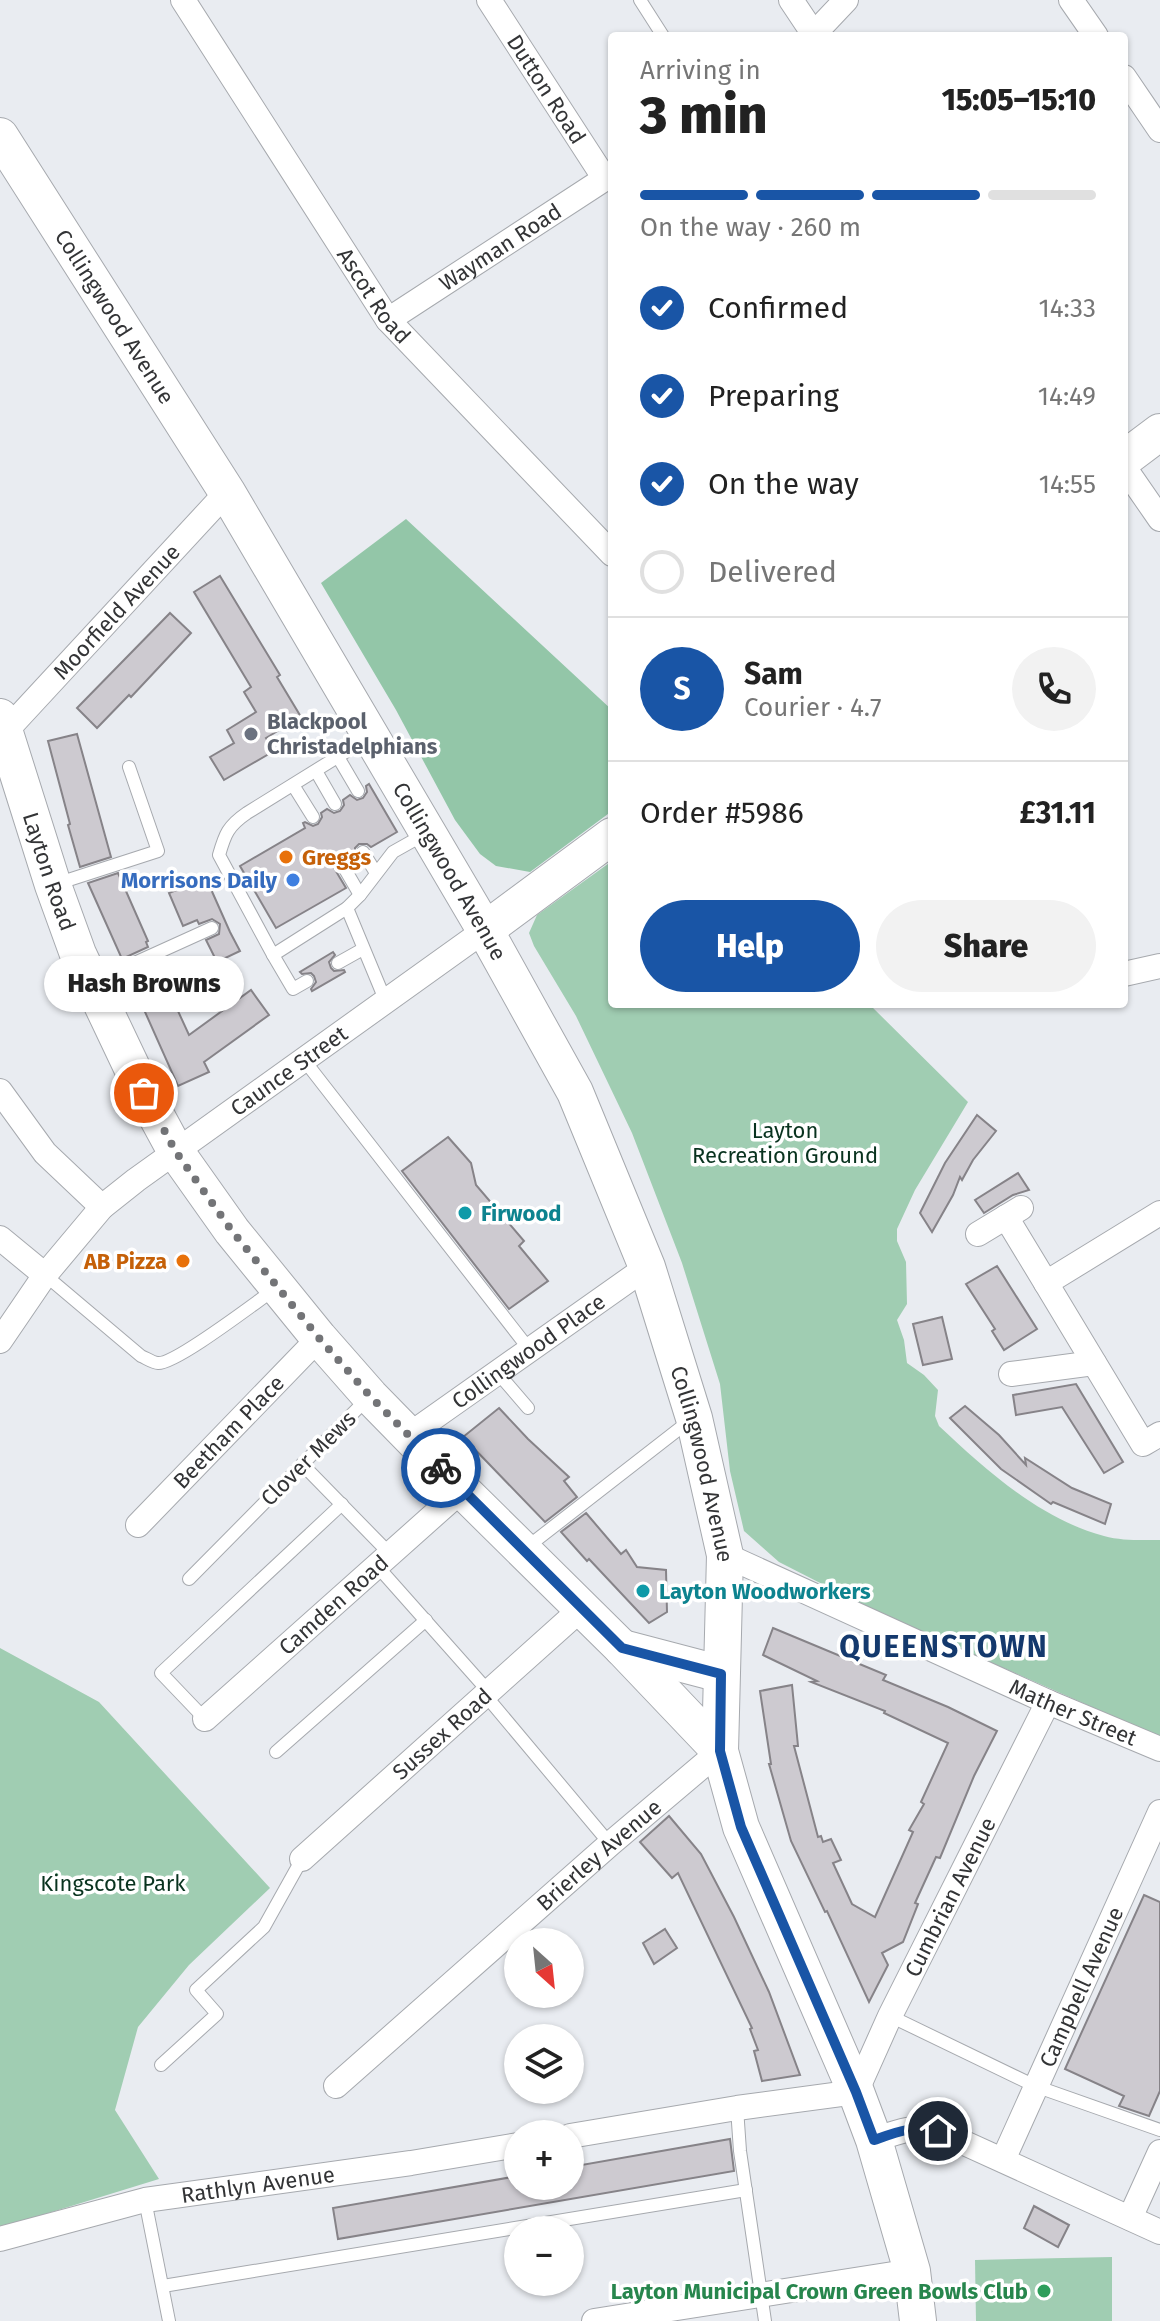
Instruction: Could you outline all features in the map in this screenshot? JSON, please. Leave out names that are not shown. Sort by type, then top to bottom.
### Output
[{"type":"street","name":"Ascot Road","points":[[183,0],[388,320],[608,550]]},
{"type":"street","name":"Dutton Road","points":[[489,0],[608,176]]},
{"type":"street","points":[[791,0],[811,32]]},
{"type":"street","points":[[818,32],[846,0]]},
{"type":"street","points":[[1071,0],[1093,32]]},
{"type":"street","points":[[1128,83],[1160,130]]},
{"type":"street","name":"Collingwood Avenue","points":[[0,136],[227,492],[485,930],[575,1092],[647,1267],[694,1418],[725,1555],[721,1674]]},
{"type":"street","name":"Wayman Road","points":[[388,320],[608,176]]},
{"type":"street","points":[[1128,456],[1160,432]]},
{"type":"street","points":[[1128,473],[1160,519]]},
{"type":"street","name":"Moorfield Avenue","points":[[2,725],[227,492]]},
{"type":"street","name":"Layton Road","points":[[2,725],[10,789],[53,885],[91,983],[176,1152],[232,1231],[370,1396],[622,1648],[720,1751]]},
{"type":"street","name":"Caunce Street","points":[[0,1341],[45,1275],[102,1207],[608,839]]},
{"type":"street","points":[[1128,973],[1160,966]]},
{"type":"street","points":[[0,1091],[45,1153],[102,1207]]},
{"type":"street","points":[[978,1234],[1014,1213],[1046,1283],[1143,1444],[1160,1434]]},
{"type":"street","points":[[1046,1283],[1160,1213]]},
{"type":"street","points":[[0,1238],[45,1275]]},
{"type":"street","name":"Collingwood Place","points":[[409,1435],[647,1267]]},
{"type":"street","name":"Beetham Place","points":[[138,1525],[319,1338]]},
{"type":"street","points":[[1011,1373],[1094,1363]]},
{"type":"street","name":"Camden Road","points":[[205,1719],[462,1490]]},
{"type":"street","name":"Mather Street","points":[[725,1555],[1048,1702],[1160,1749]]},
{"type":"street","name":"Sussex Road","points":[[302,1859],[581,1609]]},
{"type":"street","name":"Layton Road","points":[[622,1648],[721,1674],[720,1751],[741,1827],[874,2140],[912,2271],[918,2321]]},
{"type":"street","name":"Cumbrian Avenue","points":[[856,2092],[890,2016],[1048,1702]]},
{"type":"street","name":"Brierley Avenue","points":[[336,2086],[720,1751]]},
{"type":"street","name":"Campbell Avenue","points":[[1003,2160],[1160,1812]]},
{"type":"street","points":[[584,2134],[856,2092]]},
{"type":"street","points":[[874,2140],[899,2130],[924,2127],[938,2131],[1160,2232]]},
{"type":"street","name":"Rathlyn Avenue","points":[[0,2239],[145,2200],[504,2147]]},
{"type":"street","points":[[1130,2218],[1160,2152]]},
{"type":"street","points":[[594,2321],[912,2271]]},
{"type":"lane","points":[[640,0],[660,32]]},
{"type":"lane","points":[[307,981],[293,989],[219,855],[225,833],[236,820],[371,737]]},
{"type":"lane","points":[[338,757],[358,791]]},
{"type":"lane","points":[[53,885],[158,851],[129,767]]},
{"type":"lane","points":[[316,771],[335,804]]},
{"type":"lane","points":[[293,785],[313,817]]},
{"type":"lane","points":[[273,955],[347,908],[393,852],[427,833]]},
{"type":"lane","points":[[385,839],[393,852]]},
{"type":"lane","points":[[363,852],[376,873]]},
{"type":"lane","points":[[342,864],[360,895]]},
{"type":"lane","points":[[347,908],[386,1002]]},
{"type":"lane","points":[[91,983],[212,928]]},
{"type":"lane","points":[[338,963],[363,949]]},
{"type":"lane","points":[[304,1060],[529,1349]]},
{"type":"lane","points":[[45,1275],[141,1356],[156,1364],[183,1353],[278,1287]]},
{"type":"lane","points":[[497,1372],[528,1408]]},
{"type":"lane","name":"Clover Mews","points":[[189,1579],[370,1396]]},
{"type":"lane","points":[[523,1550],[694,1418]]},
{"type":"lane","points":[[302,1464],[342,1504],[426,1620],[610,1844]]},
{"type":"lane","points":[[205,1719],[161,1673],[342,1504]]},
{"type":"lane","points":[[276,1752],[426,1620]]},
{"type":"lane","points":[[161,2065],[217,2014],[196,1990],[264,1927],[302,1859]]},
{"type":"lane","points":[[890,2016],[1035,2086],[1160,2130]]},
{"type":"lane","points":[[737,2108],[765,2321]]},
{"type":"lane","points":[[163,2286],[746,2190]]},
{"type":"lane","points":[[145,2200],[169,2321]]},
{"type":"green space","points":[[406,519],[608,706],[608,814],[530,872],[496,866],[480,854],[455,820],[396,710],[321,583]]},
{"type":"green space","name":"Layton Recreation Ground","points":[[608,864],[608,1008],[873,1008],[968,1102],[915,1190],[897,1229],[897,1241],[906,1262],[907,1304],[897,1320],[907,1363],[938,1390],[935,1416],[939,1426],[1015,1491],[1080,1528],[1118,1539],[1160,1540],[1160,1737],[922,1635],[779,1562],[744,1531],[730,1471],[720,1384],[682,1263],[632,1133],[576,1016],[534,946],[529,933],[537,915]]},
{"type":"green space","name":"Kingscote Park","points":[[0,1648],[99,1702],[270,1888],[189,1965],[138,2027],[115,2110],[159,2179],[0,2228]]},
{"type":"green space","name":"Layton Municipal Crown Green Bowls Club","points":[[1112,2257],[1112,2321],[976,2321],[975,2260]]},
{"type":"building","points":[[220,576],[280,675],[277,677],[301,717],[266,738],[274,751],[224,780],[210,757],[234,743],[227,730],[256,712],[244,692],[251,687],[194,592]]},
{"type":"building","points":[[170,613],[191,633],[97,728],[77,708]]},
{"type":"building","points":[[77,734],[111,857],[80,867],[48,741]]},
{"type":"building","points":[[369,784],[397,832],[371,847],[359,844],[355,848],[355,856],[350,859],[343,855],[337,857],[334,868],[346,888],[276,928],[240,866],[305,828],[303,823],[318,824],[321,813],[327,809],[334,813],[340,811],[343,800],[350,795],[357,800],[363,798]]},
{"type":"building","points":[[118,873],[148,941],[148,947],[122,959],[88,883]]},
{"type":"building","points":[[206,878],[240,951],[217,962],[206,940],[219,934],[220,924],[212,919],[199,924],[197,920],[183,926],[169,893]]},
{"type":"building","points":[[333,952],[335,955],[329,962],[331,968],[345,972],[312,991],[316,982],[314,976],[300,972]]},
{"type":"building","points":[[156,963],[189,1035],[251,990],[269,1015],[204,1062],[209,1072],[178,1086],[129,976]]},
{"type":"building","points":[[977,1115],[996,1131],[962,1180],[960,1177],[932,1232],[920,1213],[945,1163]]},
{"type":"building","name":"Firwood","points":[[448,1137],[471,1163],[476,1185],[524,1241],[519,1246],[548,1281],[509,1309],[402,1171]]},
{"type":"building","points":[[1018,1173],[1029,1190],[1013,1195],[984,1213],[975,1200]]},
{"type":"building","points":[[997,1266],[1037,1329],[1004,1350],[992,1331],[995,1329],[966,1284]]},
{"type":"building","points":[[942,1317],[952,1359],[923,1365],[913,1324]]},
{"type":"building","points":[[1076,1384],[1123,1462],[1104,1473],[1062,1407],[1016,1415],[1013,1395]]},
{"type":"building","points":[[965,1406],[999,1435],[1026,1465],[1025,1458],[1072,1488],[1111,1504],[1105,1524],[1053,1502],[1051,1504],[1001,1469],[950,1418]]},
{"type":"building","points":[[499,1408],[569,1477],[564,1481],[577,1497],[545,1522],[463,1437]]},
{"type":"building","name":"Layton Woodworkers","points":[[586,1513],[621,1554],[626,1550],[637,1567],[666,1570],[667,1612],[649,1623],[561,1532]]},
{"type":"building","points":[[773,1628],[886,1675],[883,1680],[997,1731],[974,1776],[940,1858],[936,1857],[915,1903],[918,1904],[903,1942],[882,1953],[888,1965],[869,2002],[791,1841],[769,1764],[760,1691],[792,1685],[798,1746],[794,1746],[818,1837],[821,1836],[823,1842],[831,1839],[841,1860],[833,1863],[852,1904],[875,1917],[948,1743],[885,1711],[811,1682],[817,1681],[763,1655]]},
{"type":"building","points":[[669,1816],[701,1854],[734,1917],[769,1992],[800,2075],[762,2081],[752,2028],[678,1873],[672,1878],[640,1842]]},
{"type":"building","points":[[1144,1895],[1160,1902],[1160,2091],[1149,2116],[1119,2106],[1124,2096],[1065,2069]]},
{"type":"building","points":[[665,1929],[677,1948],[654,1964],[643,1943]]},
{"type":"building","points":[[730,2139],[734,2171],[584,2197],[584,2165]]},
{"type":"building","points":[[504,2178],[504,2200],[565,2200],[338,2239],[333,2208]]},
{"type":"building","points":[[1034,2206],[1069,2225],[1058,2247],[1024,2228]]},
{"type":"way so far","points":[[144,1093],[176,1152],[232,1231],[370,1396],[441,1468]]},
{"type":"place","name":"Blackpool Christadelphians","points":[[251,734]]},
{"type":"place","name":"Greggs","points":[[286,857]]},
{"type":"place","name":"Morrisons Daily","points":[[293,880]]},
{"type":"place","name":"Hash Browns","points":[[144,1093]]},
{"type":"place","name":"Firwood","points":[[465,1213]]},
{"type":"place","name":"AB Pizza","points":[[183,1261]]},
{"type":"place","name":"Layton Woodworkers","points":[[643,1591]]},
{"type":"place","name":"Layton Municipal Crown Green Bowls Club","points":[[1044,2291]]},
{"type":"district","name":"QUEENSTOWN","points":[[944,1647]]},
{"type":"route","points":[[441,1468],[622,1648],[721,1674],[720,1751],[741,1827],[874,2140],[913,2128],[938,2131]]}]
